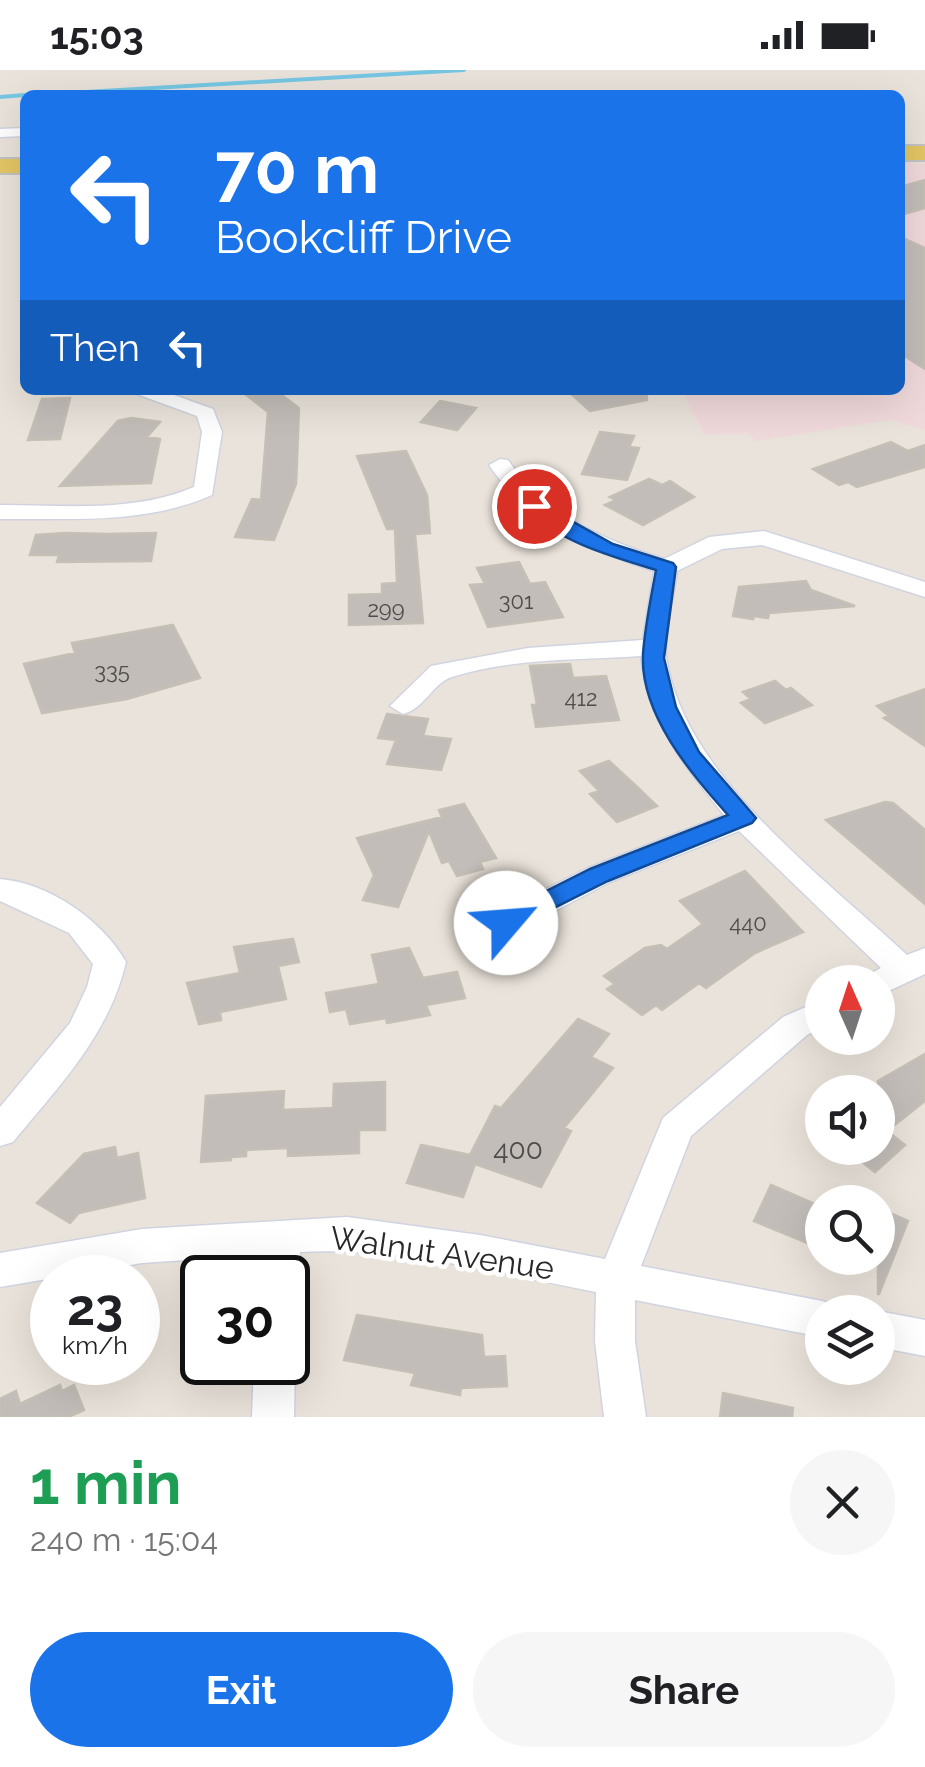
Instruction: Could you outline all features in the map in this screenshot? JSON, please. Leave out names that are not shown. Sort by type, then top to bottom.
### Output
[{"type":"street","points":[[0,512],[146,509],[182,502],[204,490],[212,432],[206,413],[156,395]]},
{"type":"street","points":[[500,466],[513,488],[556,523],[606,548],[666,567],[718,542],[764,538],[925,590]]},
{"type":"street","points":[[666,567],[654,647],[665,707],[688,755],[744,818],[902,971]]},
{"type":"street","points":[[403,706],[440,671],[528,656],[654,647]]},
{"type":"street","points":[[506,923],[599,875],[744,818]]},
{"type":"street","points":[[0,890],[13,891],[80,925],[110,962],[105,990],[92,1020],[0,1132]]},
{"type":"street","points":[[625,1417],[615,1341],[616,1280],[676,1128],[805,1021]]},
{"type":"street","name":"Walnut Avenue","points":[[0,1270],[142,1246],[347,1232],[480,1252],[805,1316]]},
{"type":"street","points":[[280,1255],[281,1238]]},
{"type":"street","points":[[895,1332],[925,1338]]},
{"type":"street","points":[[272,1417],[274,1385]]},
{"type":"shaded area","points":[[905,162],[925,164],[925,430],[890,420],[756,441],[748,433],[704,435],[684,395],[905,395]]},
{"type":"building","points":[[925,180],[925,208],[905,214],[905,186]]},
{"type":"building","points":[[905,239],[925,248],[925,369],[905,356]]},
{"type":"building","points":[[246,395],[282,395],[299,408],[296,484],[274,540],[235,537],[252,499],[261,500],[268,412]]},
{"type":"building","points":[[572,395],[646,395],[647,400],[590,411]]},
{"type":"building","points":[[70,398],[60,439],[28,440],[42,399]]},
{"type":"building","points":[[440,401],[476,408],[457,430],[421,422]]},
{"type":"building","points":[[131,418],[160,422],[147,437],[160,439],[151,483],[60,486],[118,421]]},
{"type":"building","points":[[600,432],[634,436],[629,447],[639,448],[627,480],[582,474]]},
{"type":"building","points":[[891,442],[908,451],[925,445],[925,467],[857,487],[848,482],[839,485],[813,469]]},
{"type":"building","points":[[406,451],[427,495],[430,533],[415,534],[423,623],[349,625],[349,595],[382,594],[382,584],[397,583],[395,529],[387,529],[357,456]]},
{"type":"building","points":[[649,479],[662,485],[670,481],[694,497],[643,525],[605,505],[616,500],[610,497]]},
{"type":"building","points":[[156,533],[151,561],[57,562],[59,555],[30,555],[36,535]]},
{"type":"building","points":[[519,562],[530,584],[545,582],[563,617],[488,627],[470,585],[485,584],[477,568]]},
{"type":"building","points":[[806,581],[811,590],[855,606],[769,613],[768,618],[733,616],[739,587]]},
{"type":"building","points":[[173,625],[200,678],[127,699],[42,713],[24,664],[75,653],[72,643]]},
{"type":"building","points":[[570,664],[573,678],[606,676],[619,720],[536,727],[532,705],[537,705],[530,666]]},
{"type":"building","points":[[775,681],[812,705],[765,723],[741,703],[751,699],[743,692]]},
{"type":"building","points":[[925,689],[925,746],[884,718],[889,716],[877,706]]},
{"type":"building","points":[[387,714],[428,719],[423,736],[451,739],[441,770],[387,764],[396,740],[378,738]]},
{"type":"building","points":[[609,761],[657,806],[617,822],[590,794],[599,791],[580,771]]},
{"type":"building","points":[[893,803],[925,830],[925,904],[826,820]]},
{"type":"building","points":[[464,804],[496,858],[480,862],[483,869],[457,876],[449,861],[442,863],[429,831],[398,907],[363,900],[374,875],[357,838],[442,817],[439,810]]},
{"type":"building","points":[[745,871],[803,932],[755,953],[706,988],[699,983],[662,1010],[656,1005],[642,1015],[607,989],[615,984],[604,976],[645,948],[661,945],[667,949],[703,924],[680,901]]},
{"type":"building","points":[[293,939],[299,962],[278,966],[286,999],[220,1012],[221,1020],[199,1024],[187,983],[240,973],[234,947]]},
{"type":"building","points":[[409,948],[423,978],[457,972],[465,998],[426,1005],[430,1015],[387,1023],[386,1018],[350,1024],[346,1009],[330,1012],[326,993],[379,984],[372,955]]},
{"type":"building","points":[[578,1019],[609,1034],[591,1057],[613,1068],[564,1128],[571,1131],[541,1187],[475,1164],[463,1197],[407,1183],[421,1145],[470,1155],[495,1106],[501,1108]]},
{"type":"building","points":[[925,1054],[925,1101],[895,1125],[895,1075],[888,1075]]},
{"type":"building","points":[[385,1082],[385,1130],[359,1130],[359,1153],[288,1156],[288,1148],[246,1150],[246,1156],[231,1160],[201,1162],[206,1096],[284,1091],[283,1110],[333,1108],[334,1084]]},
{"type":"building","points":[[895,1137],[905,1145],[895,1154]]},
{"type":"building","points":[[115,1147],[117,1158],[138,1153],[145,1198],[79,1213],[70,1223],[37,1203],[84,1154]]},
{"type":"building","points":[[771,1185],[805,1200],[805,1242],[754,1221]]},
{"type":"building","points":[[895,1215],[908,1221],[895,1254]]},
{"type":"building","points":[[878,1275],[887,1275],[879,1294]]},
{"type":"building","points":[[357,1315],[482,1335],[484,1357],[505,1356],[507,1386],[461,1388],[460,1395],[411,1385],[415,1373],[344,1360]]},
{"type":"building","points":[[60,1385],[62,1391],[74,1385],[84,1410],[68,1417],[0,1417],[0,1399],[16,1391],[20,1404]]},
{"type":"building","points":[[723,1393],[793,1408],[792,1417],[720,1417]]},
{"type":"waterway","points":[[120,90],[464,70]]},
{"type":"waterway","points":[[0,97],[20,95]]},
{"type":"route","points":[[506,923],[599,875],[744,818],[688,755],[665,707],[653,658],[666,567],[606,548],[556,523],[534,506]]}]
